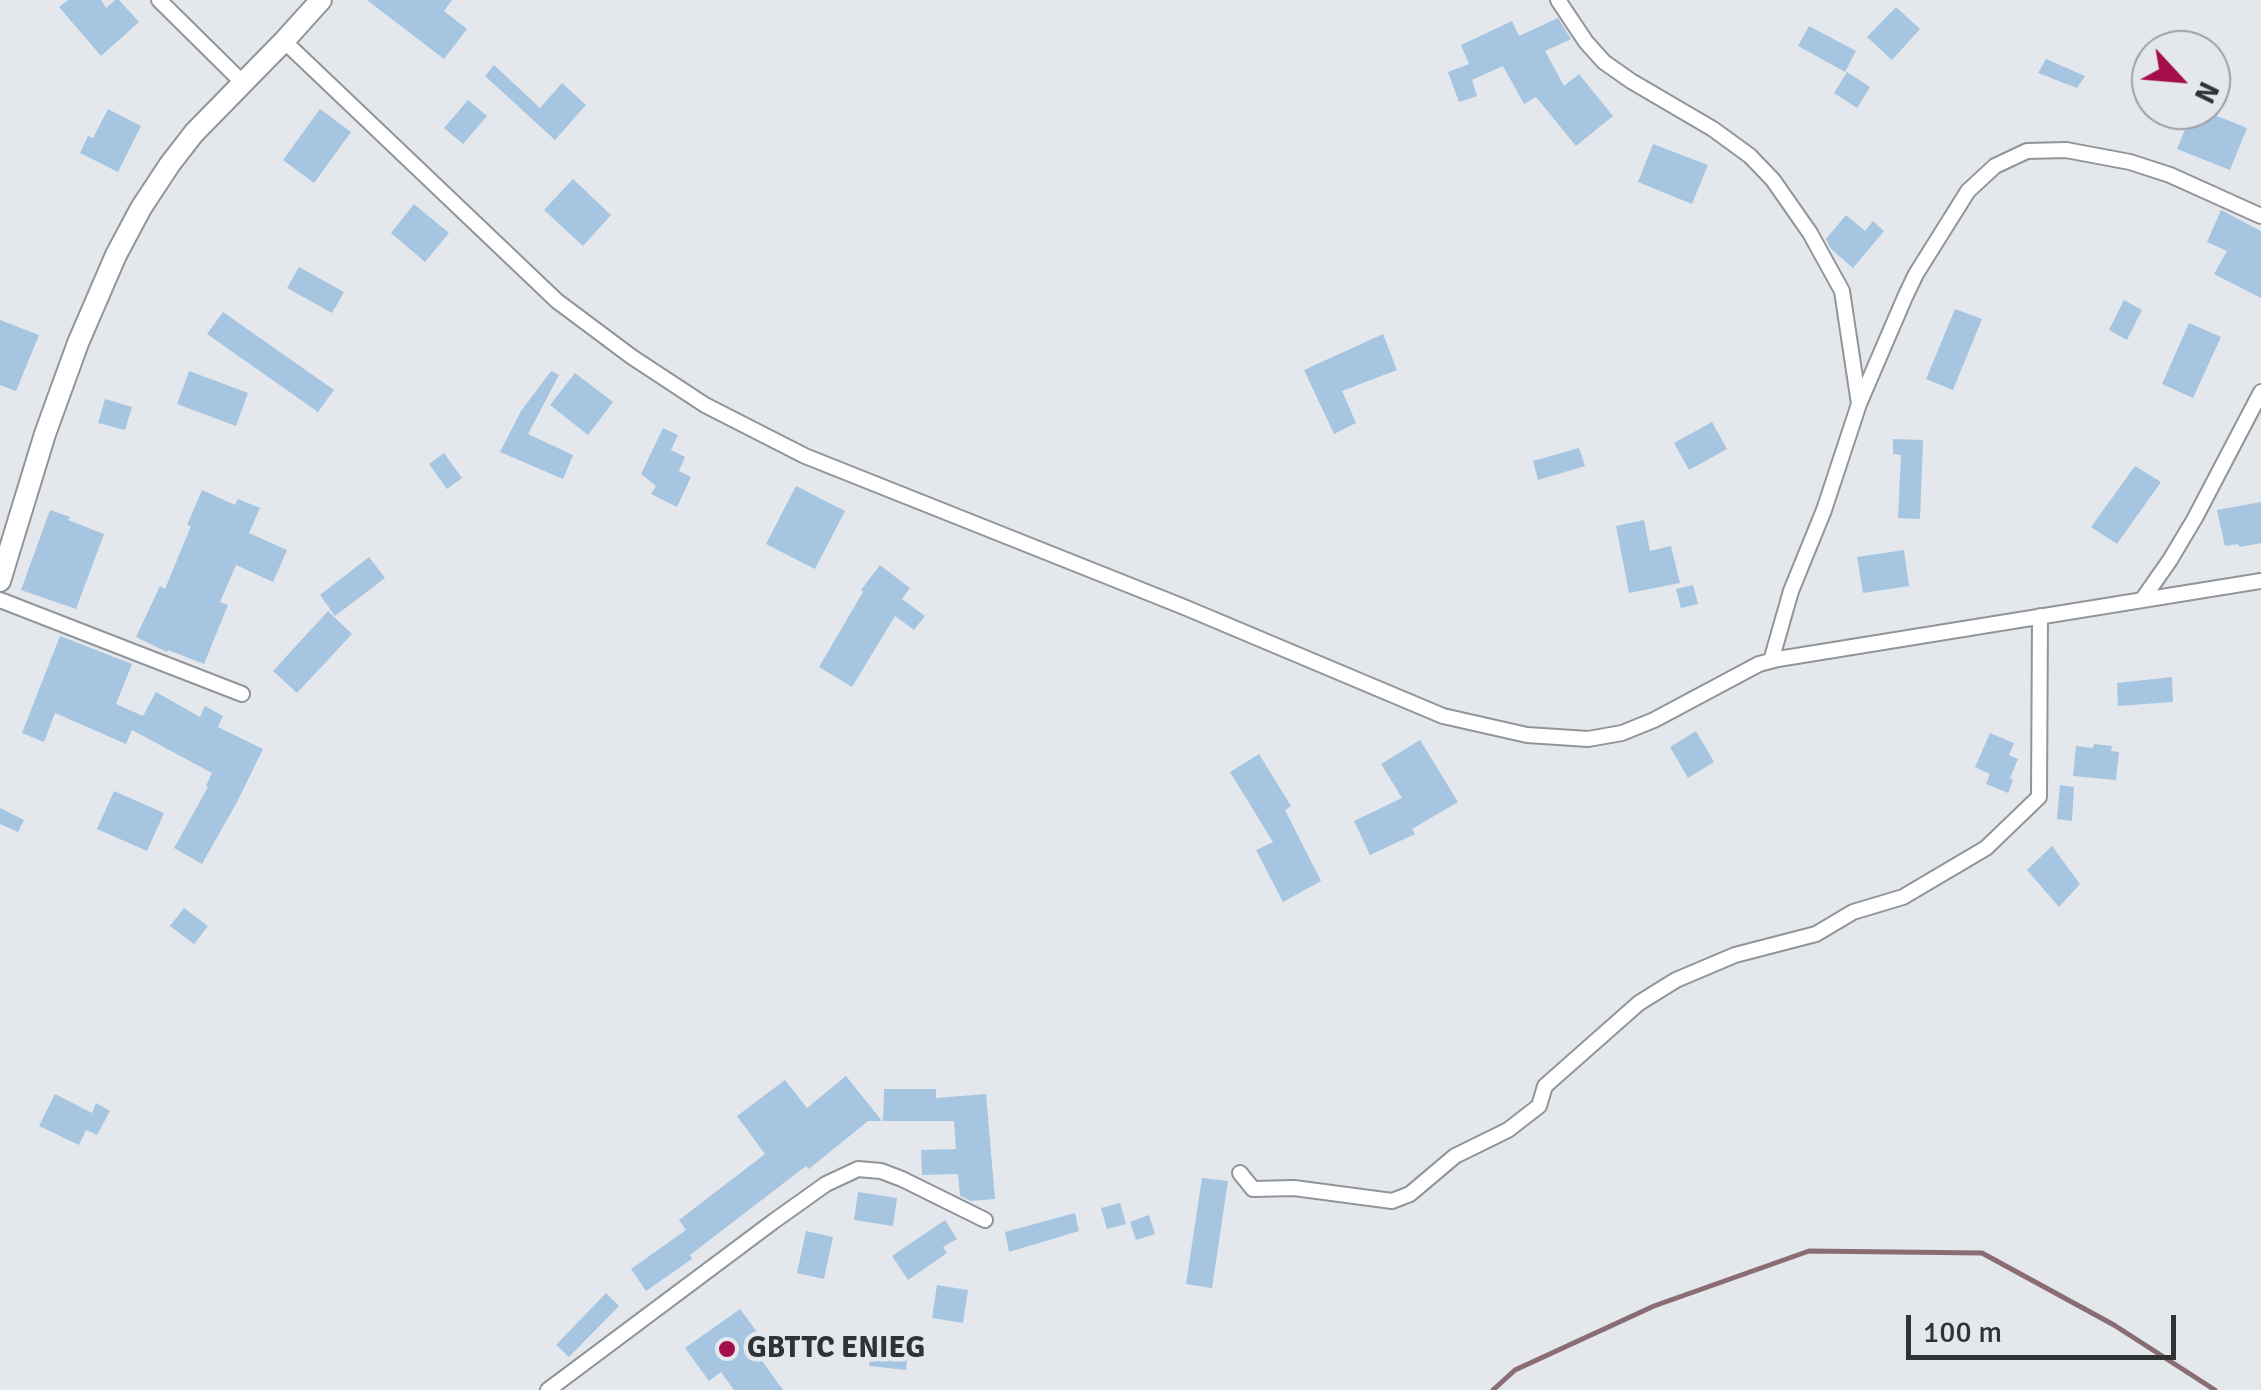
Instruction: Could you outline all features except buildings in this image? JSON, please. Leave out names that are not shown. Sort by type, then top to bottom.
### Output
[{"type":"street","points":[[159,0],[242,82]]},
{"type":"street","points":[[0,581],[72,361],[116,255],[141,208],[194,134],[321,0]]},
{"type":"street","points":[[1558,0],[1604,62],[1713,129],[1750,156],[1773,180],[1810,233],[1842,292],[1859,404]]},
{"type":"street","points":[[284,41],[558,301],[705,405],[804,456],[1184,607],[1443,716],[1527,735],[1588,739],[1622,733],[1654,720],[1758,664],[2261,582]]},
{"type":"street","points":[[1771,661],[1791,591],[1824,510],[1859,404],[1916,274],[1968,191],[1995,166],[2027,151],[2066,150],[2130,162],[2170,175],[2261,216]]},
{"type":"street","points":[[2142,600],[2195,518],[2261,392]]},
{"type":"street","points":[[0,600],[242,694]]},
{"type":"street","points":[[1240,1173],[1253,1188],[1294,1188],[1392,1201],[1410,1194],[1455,1156],[1508,1130],[1538,1106],[1545,1086],[1639,1003],[1676,980],[1735,955],[1816,934],[1853,912],[1903,897],[1986,848],[2039,797],[2040,616]]},
{"type":"street","points":[[548,1390],[826,1184],[858,1170],[881,1171],[902,1178],[985,1220]]},
{"type":"waterway","points":[[1493,1390],[1515,1370],[1654,1306],[1809,1251],[1982,1253],[2114,1325],[2215,1390]]},
{"type":"place","name":"GBTTC ENIEG","points":[[727,1349]]}]
